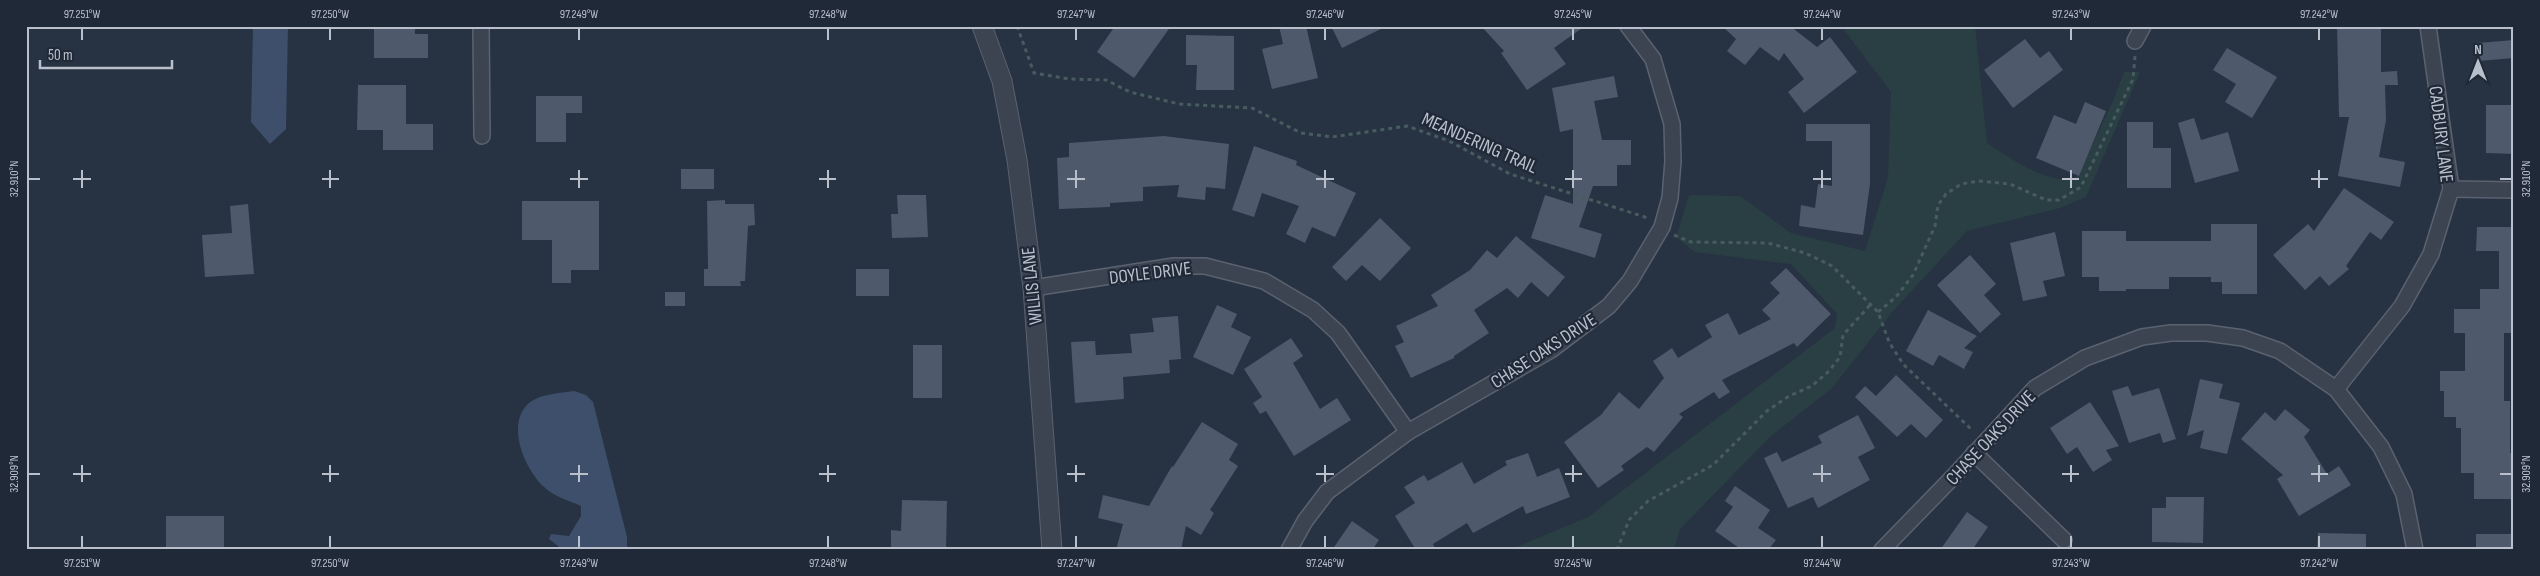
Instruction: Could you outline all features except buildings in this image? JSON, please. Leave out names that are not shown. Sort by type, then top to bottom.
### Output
[{"type":"street","points":[[482,26],[482,136]]},
{"type":"street","name":"WILLIS LANE","points":[[982,26],[1002,81],[1016,160],[1033,288],[1052,550]]},
{"type":"street","name":"CHASE OAKS DRIVE","points":[[1289,550],[1305,521],[1327,492],[1408,432],[1551,350],[1609,306],[1630,281],[1662,227],[1670,198],[1673,161],[1672,124],[1653,59],[1628,26]]},
{"type":"street","points":[[2135,41],[2143,26]]},
{"type":"street","name":"CADBURY LANE","points":[[2336,389],[2402,306],[2432,254],[2451,189],[2428,26]]},
{"type":"street","points":[[2451,189],[2514,190]]},
{"type":"street","name":"DOYLE DRIVE","points":[[1033,288],[1174,266],[1198,266],[1232,271],[1264,281],[1313,310],[1338,333],[1408,432]]},
{"type":"street","name":"CHASE OAKS DRIVE","points":[[1882,550],[2035,388],[2085,358],[2142,337],[2171,333],[2207,333],[2243,338],[2280,351],[2336,389],[2381,446],[2404,494],[2414,550]]},
{"type":"street","points":[[1974,453],[2064,540]]},
{"type":"path","name":"MEANDERING TRAIL","points":[[1017,26],[1034,73],[1068,79],[1106,80],[1130,92],[1179,104],[1252,108],[1301,133],[1332,137],[1407,126],[1449,141],[1510,174],[1643,215]]},
{"type":"path","points":[[1878,312],[1896,297],[1913,275],[1935,226],[1938,204],[1946,194],[1961,184],[1979,181],[2010,184],[2046,200],[2059,200],[2081,188],[2133,79],[2135,41]]},
{"type":"path","points":[[1674,235],[1691,242],[1768,243],[1805,254],[1832,266],[1878,312],[1889,342],[1903,364],[1985,442]]},
{"type":"path","points":[[1617,550],[1629,520],[1648,501],[1713,465],[1767,411],[1789,396],[1812,386],[1829,371],[1840,357],[1843,335],[1871,304]]},
{"type":"green space","points":[[1841,26],[1975,26],[1987,143],[2038,173],[2061,179],[2072,180],[2078,175],[2113,101],[2124,72],[2140,72],[2086,197],[2060,208],[1967,231],[1894,310],[1832,388],[1771,436],[1680,529],[1674,550],[1509,550],[1588,517],[1835,328],[1837,314],[1791,264],[1695,252],[1676,237],[1689,195],[1740,196],[1791,233],[1865,251],[1888,177],[1891,92]]},
{"type":"water","points":[[253,26],[288,26],[286,129],[270,144],[251,122]]},
{"type":"water","points":[[574,391],[586,395],[593,402],[627,537],[627,550],[563,550],[549,539],[551,534],[569,536],[581,516],[581,506],[552,493],[536,478],[524,458],[520,446],[519,422],[522,412],[534,400],[550,394]]}]
